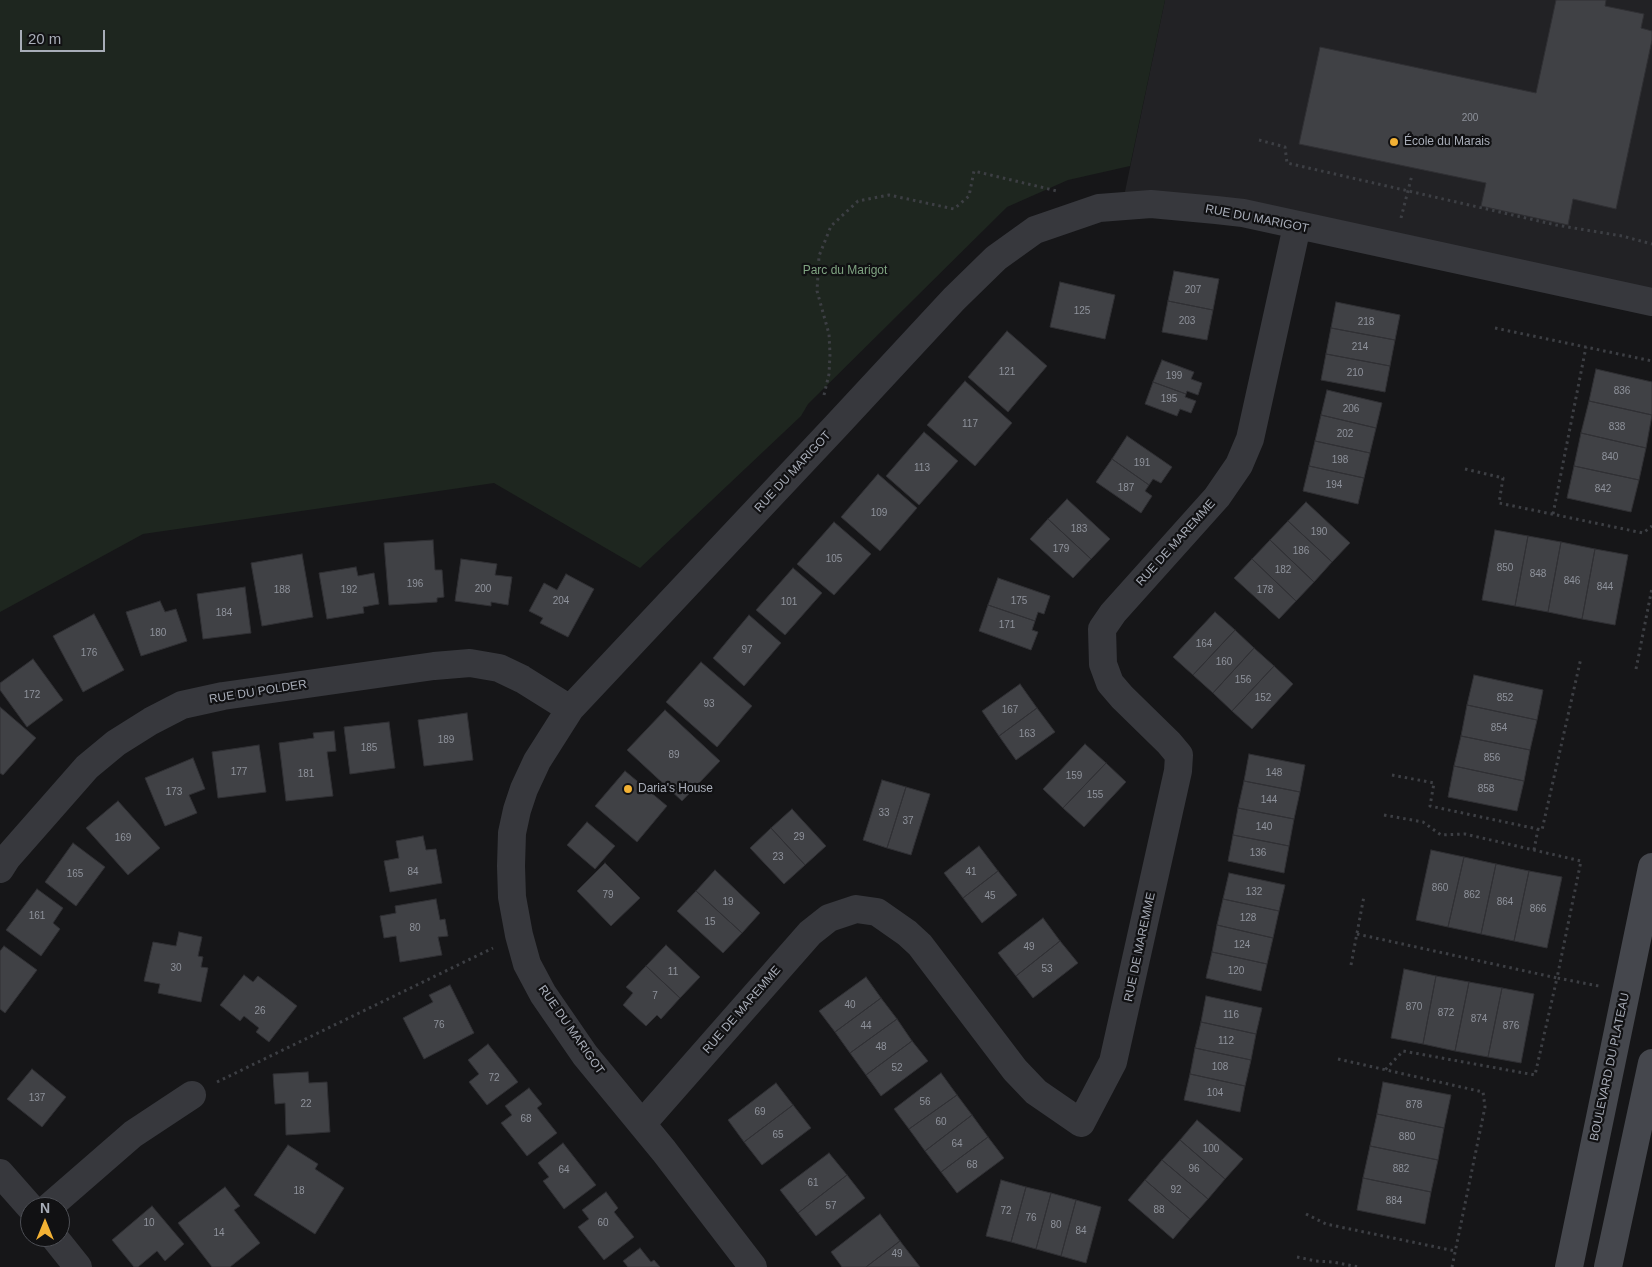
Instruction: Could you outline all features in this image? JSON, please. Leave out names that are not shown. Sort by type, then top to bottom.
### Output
[{"type":"main road","name":"BOULEVARD DU PLATEAU","points":[[1569,1267],[1652,867]]},
{"type":"main road","points":[[1608,1267],[1652,1063]]},
{"type":"street","name":"RUE DU MARIGOT","points":[[753,1267],[642,1124],[585,1055],[543,994],[527,964],[512,897],[512,833],[517,810],[537,761],[570,709],[954,299],[996,258],[1036,230],[1073,216],[1099,208],[1151,204],[1243,213],[1652,302]]},
{"type":"street","name":"RUE DE MAREMME","points":[[642,1124],[810,933],[829,918],[856,909],[876,912],[907,933],[920,945],[1016,1070],[1036,1092],[1081,1123],[1113,1062],[1179,756],[1170,743],[1110,683],[1103,664],[1102,629],[1113,613],[1217,497],[1239,465],[1250,439],[1297,226]]},
{"type":"street","name":"RUE DU POLDER","points":[[0,869],[7,858],[87,767],[116,743],[151,721],[182,706],[223,696],[434,666],[470,663],[499,668],[522,678],[570,709]]},
{"type":"street","points":[[61,1197],[133,1134],[192,1094]]},
{"type":"street","points":[[0,1173],[21,1197]]},
{"type":"street","points":[[62,1247],[78,1267]]},
{"type":"path","points":[[1259,140],[1284,147],[1288,163],[1556,225],[1622,236],[1652,244]]},
{"type":"path","points":[[837,425],[821,404],[829,374],[830,354],[829,334],[817,291],[819,256],[831,226],[858,201],[890,196],[954,209],[969,196],[974,171],[1056,191],[1073,216]]},
{"type":"path","points":[[1400,221],[1412,175]]},
{"type":"path","points":[[1495,328],[1652,361]]},
{"type":"path","points":[[1552,514],[1586,347]]},
{"type":"path","points":[[1465,469],[1503,478],[1499,503],[1643,533],[1652,526]]},
{"type":"path","points":[[1636,669],[1652,588]]},
{"type":"path","points":[[1392,775],[1434,783],[1430,806],[1542,830],[1581,658]]},
{"type":"path","points":[[1384,816],[1423,822],[1441,835],[1465,834],[1581,861],[1535,1075],[1403,1051],[1385,1070]]},
{"type":"path","points":[[1534,850],[1538,829]]},
{"type":"path","points":[[1351,965],[1364,896]]},
{"type":"path","points":[[1357,934],[1600,986]]},
{"type":"path","points":[[192,1094],[519,935]]},
{"type":"path","points":[[1338,1059],[1483,1092],[1485,1107],[1452,1267]]},
{"type":"path","points":[[1306,1214],[1326,1224],[1455,1251]]},
{"type":"path","points":[[1297,1258],[1358,1267]]},
{"type":"shaded area","name":"École du Marais","points":[[1165,0],[1652,0],[1652,302],[1297,226],[1122,206]]},
{"type":"green space","name":"Parc du Marigot","points":[[0,0],[1165,0],[1130,166],[1068,180],[1007,207],[808,404],[801,416],[640,568],[494,483],[143,534],[0,612]]},
{"type":"building","points":[[1556,0],[1606,0],[1605,6],[1644,14],[1641,28],[1652,31],[1652,40],[1616,209],[1573,199],[1568,225],[1481,206],[1486,183],[1299,144],[1320,47],[1536,93]]},
{"type":"building","points":[[1174,271],[1219,279],[1213,310],[1168,301]]},
{"type":"building","points":[[1060,282],[1115,295],[1105,339],[1050,327]]},
{"type":"building","points":[[1168,301],[1213,310],[1207,340],[1162,332]]},
{"type":"building","points":[[1336,302],[1400,315],[1395,340],[1331,328]]},
{"type":"building","points":[[1331,328],[1395,340],[1390,366],[1326,354]]},
{"type":"building","points":[[1007,331],[1047,366],[1008,412],[968,377]]},
{"type":"building","points":[[1326,354],[1390,366],[1385,392],[1321,380]]},
{"type":"building","points":[[1162,360],[1194,372],[1191,379],[1202,383],[1198,395],[1187,391],[1186,394],[1153,382]]},
{"type":"building","points":[[1596,369],[1652,382],[1652,415],[1589,401]]},
{"type":"building","points":[[965,381],[1012,423],[975,466],[927,425]]},
{"type":"building","points":[[1153,382],[1186,394],[1185,397],[1196,401],[1191,413],[1180,409],[1177,416],[1145,404]]},
{"type":"building","points":[[1327,390],[1382,403],[1376,428],[1321,415]]},
{"type":"building","points":[[1589,401],[1652,415],[1646,448],[1581,433]]},
{"type":"building","points":[[1321,415],[1376,428],[1370,453],[1315,441]]},
{"type":"building","points":[[924,432],[958,461],[919,505],[886,476]]},
{"type":"building","points":[[1581,433],[1646,448],[1639,480],[1574,466]]},
{"type":"building","points":[[1127,436],[1172,467],[1161,483],[1153,479],[1149,485],[1112,459]]},
{"type":"building","points":[[1315,441],[1370,453],[1364,478],[1309,466]]},
{"type":"building","points":[[1112,459],[1149,485],[1145,491],[1152,496],[1141,513],[1096,482]]},
{"type":"building","points":[[1309,466],[1364,478],[1358,504],[1303,491]]},
{"type":"building","points":[[1574,466],[1639,480],[1631,512],[1567,498]]},
{"type":"building","points":[[878,474],[917,508],[880,551],[841,517]]},
{"type":"building","points":[[1067,499],[1110,539],[1091,559],[1048,519]]},
{"type":"building","points":[[1306,502],[1350,543],[1332,562],[1288,521]]},
{"type":"building","points":[[1048,519],[1091,559],[1073,578],[1030,539]]},
{"type":"building","points":[[1288,521],[1332,562],[1314,582],[1270,540]]},
{"type":"building","points":[[834,522],[871,554],[834,595],[797,564]]},
{"type":"building","points":[[1495,530],[1528,536],[1515,606],[1482,600]]},
{"type":"building","points":[[1528,536],[1561,542],[1548,612],[1515,606]]},
{"type":"building","points":[[433,540],[435,570],[442,570],[444,597],[437,598],[437,602],[389,605],[384,543]]},
{"type":"building","points":[[1270,540],[1314,582],[1296,601],[1252,559]]},
{"type":"building","points":[[1561,542],[1595,549],[1582,619],[1548,612]]},
{"type":"building","points":[[1595,549],[1628,555],[1615,625],[1582,619]]},
{"type":"building","points":[[302,554],[313,617],[262,626],[251,563]]},
{"type":"building","points":[[461,559],[497,564],[495,575],[512,577],[508,605],[491,602],[491,606],[455,601]]},
{"type":"building","points":[[1252,559],[1296,601],[1279,619],[1234,578]]},
{"type":"building","points":[[356,567],[358,576],[374,573],[379,604],[363,607],[364,613],[327,619],[319,573]]},
{"type":"building","points":[[793,568],[822,593],[785,635],[756,610]]},
{"type":"building","points":[[566,574],[594,589],[568,637],[540,623],[543,618],[529,611],[544,583],[557,590]]},
{"type":"building","points":[[998,578],[1050,596],[1044,614],[1038,612],[1035,621],[988,605]]},
{"type":"building","points":[[245,587],[251,633],[203,639],[197,594]]},
{"type":"building","points":[[160,601],[165,612],[176,609],[187,641],[141,656],[126,612]]},
{"type":"building","points":[[988,605],[1035,621],[1032,630],[1038,632],[1031,650],[979,631]]},
{"type":"building","points":[[1215,612],[1235,630],[1193,675],[1173,657]]},
{"type":"building","points":[[94,614],[124,670],[83,692],[53,636]]},
{"type":"building","points":[[749,615],[781,643],[744,686],[713,658]]},
{"type":"building","points":[[1235,630],[1254,648],[1213,693],[1193,675]]},
{"type":"building","points":[[1254,648],[1274,666],[1232,711],[1213,693]]},
{"type":"building","points":[[33,659],[63,700],[27,727],[0,690],[0,683]]},
{"type":"building","points":[[701,662],[752,706],[717,747],[666,702]]},
{"type":"building","points":[[1274,666],[1293,684],[1252,729],[1232,711]]},
{"type":"building","points":[[1474,675],[1543,690],[1537,720],[1467,705]]},
{"type":"building","points":[[1020,684],[1037,708],[999,736],[982,711]]},
{"type":"building","points":[[1467,705],[1537,720],[1530,750],[1461,736]]},
{"type":"building","points":[[0,707],[36,738],[3,775],[0,773]]},
{"type":"building","points":[[1037,708],[1055,732],[1016,760],[999,736]]},
{"type":"building","points":[[665,710],[720,761],[682,801],[627,750]]},
{"type":"building","points":[[467,713],[473,760],[424,766],[418,720]]},
{"type":"building","points":[[389,722],[395,768],[350,774],[344,727]]},
{"type":"building","points":[[334,731],[336,751],[327,752],[333,796],[286,801],[279,743],[314,738],[313,733]]},
{"type":"building","points":[[1461,736],[1530,750],[1524,781],[1454,766]]},
{"type":"building","points":[[1085,744],[1106,763],[1063,808],[1043,789]]},
{"type":"building","points":[[259,745],[266,792],[218,798],[212,752]]},
{"type":"building","points":[[1249,754],[1305,765],[1300,792],[1244,781]]},
{"type":"building","points":[[193,758],[205,789],[189,795],[197,813],[165,826],[145,778]]},
{"type":"building","points":[[1106,763],[1126,782],[1084,827],[1063,808]]},
{"type":"building","points":[[1454,766],[1524,781],[1517,811],[1448,797]]},
{"type":"building","name":"Daria's House","points":[[625,771],[667,806],[637,842],[595,806]]},
{"type":"building","points":[[882,780],[906,787],[887,848],[863,840]]},
{"type":"building","points":[[1244,781],[1300,792],[1294,819],[1238,808]]},
{"type":"building","points":[[906,787],[930,794],[911,855],[887,848]]},
{"type":"building","points":[[118,801],[160,848],[128,875],[86,828]]},
{"type":"building","points":[[1238,808],[1294,819],[1289,846],[1233,835]]},
{"type":"building","points":[[792,809],[826,846],[805,865],[771,828]]},
{"type":"building","points":[[587,822],[615,846],[595,869],[567,845]]},
{"type":"building","points":[[771,828],[805,865],[784,884],[750,848]]},
{"type":"building","points":[[1233,835],[1289,846],[1284,873],[1228,861]]},
{"type":"building","points":[[423,836],[426,850],[436,849],[442,883],[390,892],[384,861],[399,858],[396,841]]},
{"type":"building","points":[[73,843],[105,867],[76,906],[45,882]]},
{"type":"building","points":[[979,846],[998,871],[963,898],[944,873]]},
{"type":"building","points":[[1431,850],[1464,857],[1448,927],[1416,920]]},
{"type":"building","points":[[1464,857],[1496,864],[1481,934],[1448,927]]},
{"type":"building","points":[[605,863],[640,898],[611,926],[577,891]]},
{"type":"building","points":[[1496,864],[1529,871],[1514,941],[1481,934]]},
{"type":"building","points":[[715,870],[760,913],[742,933],[696,891]]},
{"type":"building","points":[[998,871],[1017,895],[982,923],[963,898]]},
{"type":"building","points":[[1529,871],[1562,877],[1547,948],[1514,941]]},
{"type":"building","points":[[1229,873],[1285,885],[1279,911],[1223,899]]},
{"type":"building","points":[[37,889],[63,908],[53,923],[60,929],[41,956],[6,930]]},
{"type":"building","points":[[696,891],[742,933],[723,953],[677,911]]},
{"type":"building","points":[[436,899],[440,920],[445,919],[448,936],[438,937],[442,955],[400,962],[396,936],[384,938],[380,916],[396,913],[395,906]]},
{"type":"building","points":[[1223,899],[1279,911],[1273,938],[1217,925]]},
{"type":"building","points":[[1043,918],[1060,941],[1016,976],[998,953]]},
{"type":"building","points":[[1217,925],[1273,938],[1267,964],[1212,952]]},
{"type":"building","points":[[179,932],[202,937],[198,956],[203,957],[201,967],[208,968],[201,1002],[158,993],[160,984],[144,981],[153,942],[176,946]]},
{"type":"building","points":[[1060,941],[1078,963],[1033,998],[1016,976]]},
{"type":"building","points":[[666,945],[700,977],[680,998],[646,966]]},
{"type":"building","points":[[4,946],[37,970],[5,1013],[0,1009],[0,951]]},
{"type":"building","points":[[1212,952],[1267,964],[1261,991],[1206,978]]},
{"type":"building","points":[[646,966],[680,998],[661,1019],[657,1015],[646,1026],[623,1005],[633,993],[626,987]]},
{"type":"building","points":[[1404,969],[1436,976],[1423,1044],[1391,1038]]},
{"type":"building","points":[[244,975],[253,982],[258,976],[297,1006],[269,1042],[256,1032],[259,1028],[244,1016],[240,1021],[220,1005]]},
{"type":"building","points":[[1436,976],[1469,982],[1455,1051],[1423,1044]]},
{"type":"building","points":[[866,977],[881,998],[835,1032],[819,1011]]},
{"type":"building","points":[[1469,982],[1502,988],[1488,1057],[1455,1051]]},
{"type":"building","points":[[450,985],[474,1033],[424,1059],[403,1018],[433,1002],[429,995]]},
{"type":"building","points":[[1502,988],[1534,994],[1521,1063],[1488,1057]]},
{"type":"building","points":[[1206,996],[1262,1008],[1256,1034],[1201,1022]]},
{"type":"building","points":[[881,998],[897,1019],[850,1053],[835,1032]]},
{"type":"building","points":[[897,1019],[912,1041],[866,1075],[850,1053]]},
{"type":"building","points":[[1201,1022],[1256,1034],[1251,1060],[1195,1048]]},
{"type":"building","points":[[912,1041],[928,1061],[881,1096],[866,1075]]},
{"type":"building","points":[[488,1044],[518,1082],[487,1105],[469,1082],[479,1074],[468,1060]]},
{"type":"building","points":[[1195,1048],[1251,1060],[1245,1086],[1190,1074]]},
{"type":"building","points":[[32,1069],[66,1097],[42,1127],[7,1099]]},
{"type":"building","points":[[308,1072],[309,1083],[327,1082],[330,1132],[286,1135],[285,1103],[275,1104],[273,1074]]},
{"type":"building","points":[[941,1073],[957,1095],[909,1129],[894,1109]]},
{"type":"building","points":[[1190,1074],[1245,1086],[1240,1112],[1184,1100]]},
{"type":"building","points":[[1383,1082],[1451,1095],[1444,1128],[1377,1114]]},
{"type":"building","points":[[776,1083],[793,1105],[744,1142],[728,1120]]},
{"type":"building","points":[[529,1088],[542,1104],[537,1108],[557,1133],[527,1156],[501,1123],[512,1115],[505,1106]]},
{"type":"building","points":[[957,1095],[972,1115],[925,1151],[909,1129]]},
{"type":"building","points":[[793,1105],[811,1128],[762,1165],[744,1142]]},
{"type":"building","points":[[1377,1114],[1444,1128],[1438,1160],[1370,1146]]},
{"type":"building","points":[[972,1115],[988,1137],[941,1172],[925,1151]]},
{"type":"building","points":[[1197,1120],[1243,1159],[1225,1179],[1180,1140]]},
{"type":"building","points":[[988,1137],[1004,1158],[957,1193],[941,1172]]},
{"type":"building","points":[[1180,1140],[1225,1179],[1208,1199],[1162,1160]]},
{"type":"building","points":[[563,1143],[596,1185],[564,1209],[543,1181],[549,1177],[538,1163]]},
{"type":"building","points":[[288,1145],[318,1164],[315,1169],[344,1188],[315,1234],[254,1195]]},
{"type":"building","points":[[1370,1146],[1438,1160],[1431,1192],[1363,1178]]},
{"type":"building","points":[[829,1153],[847,1175],[798,1213],[780,1190]]},
{"type":"building","points":[[1162,1160],[1208,1199],[1190,1219],[1145,1180]]},
{"type":"building","points":[[847,1175],[865,1198],[816,1236],[798,1213]]},
{"type":"building","points":[[1363,1178],[1431,1192],[1425,1224],[1357,1210]]},
{"type":"building","points":[[1001,1180],[1026,1187],[1011,1242],[986,1236]]},
{"type":"building","points":[[1145,1180],[1190,1219],[1173,1239],[1128,1200]]},
{"type":"building","points":[[225,1187],[240,1206],[234,1210],[260,1243],[230,1267],[212,1267],[178,1223]]},
{"type":"building","points":[[1026,1187],[1051,1193],[1036,1249],[1011,1242]]},
{"type":"building","points":[[606,1192],[618,1208],[614,1212],[634,1237],[604,1260],[578,1227],[589,1219],[582,1210]]},
{"type":"building","points":[[1051,1193],[1076,1200],[1061,1256],[1036,1249]]},
{"type":"building","points":[[1076,1200],[1101,1207],[1086,1263],[1061,1256]]},
{"type":"building","points":[[152,1206],[184,1244],[165,1261],[157,1251],[138,1267],[134,1267],[112,1240]]},
{"type":"building","points":[[880,1214],[900,1241],[866,1267],[842,1267],[831,1252]]},
{"type":"building","points":[[900,1241],[920,1267],[866,1267]]},
{"type":"building","points":[[640,1248],[651,1262],[654,1260],[660,1267],[628,1267],[623,1261]]},
{"type":"place","name":"École du Marais","points":[[1394,142]]},
{"type":"place","name":"Daria's House","points":[[628,789]]}]
